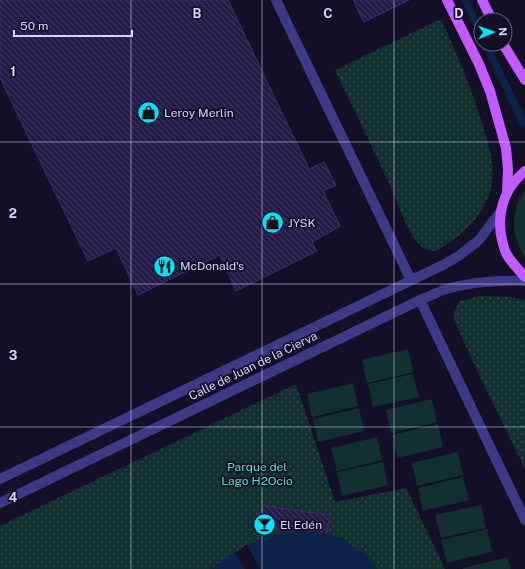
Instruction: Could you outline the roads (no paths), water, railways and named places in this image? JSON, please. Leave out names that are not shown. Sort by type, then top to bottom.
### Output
[{"type":"main road","points":[[447,0],[479,64],[490,91],[506,148],[508,169],[507,193],[501,211],[500,232],[506,255],[525,277]]},
{"type":"main road","points":[[482,0],[488,12]]},
{"type":"main road","points":[[508,52],[525,80]]},
{"type":"main road","points":[[507,193],[519,176],[525,171]]},
{"type":"street","points":[[276,0],[411,280]]},
{"type":"street","name":"Calle de Juan de la Cierva","points":[[0,479],[443,265],[479,240],[501,211]]},
{"type":"street","name":"Calle de Juan de la Cierva","points":[[0,503],[443,290],[462,285],[499,281],[525,281]]},
{"type":"street","points":[[420,300],[525,520]]},
{"type":"water","points":[[461,0],[469,0],[475,12],[473,12],[473,25]]},
{"type":"water","points":[[486,52],[494,52],[525,117],[525,125],[521,127]]},
{"type":"water","points":[[301,531],[328,534],[352,545],[366,556],[377,569],[211,569],[247,545],[260,539],[273,535]]},
{"type":"place","name":"Leroy Merlin","points":[[149,113]]},
{"type":"place","name":"JYSK","points":[[272,223]]},
{"type":"place","name":"McDonald's","points":[[164,266]]},
{"type":"place","name":"El Edén","points":[[264,525]]},
{"type":"park label","name":"Parque del Lago H2Ocio","points":[[257,474]]}]
